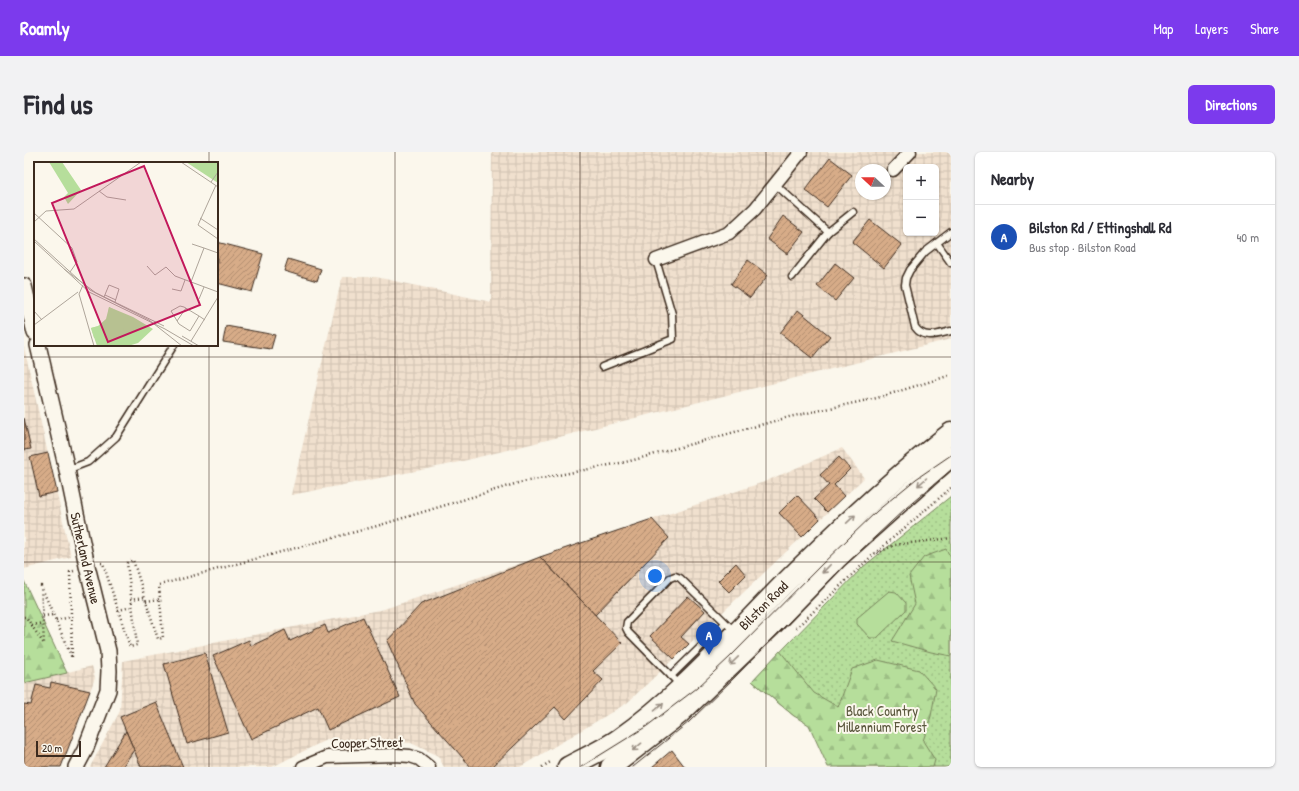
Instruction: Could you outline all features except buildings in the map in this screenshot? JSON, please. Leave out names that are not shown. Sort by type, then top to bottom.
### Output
[{"type":"highway","name":"Bilston Road","points":[[568,767],[617,740],[642,722],[676,681],[731,628],[882,490],[923,455],[951,434]]},
{"type":"highway","name":"Bilston Road","points":[[611,767],[679,714],[770,627],[837,558],[951,456]]},
{"type":"street","points":[[656,260],[729,233],[755,209],[801,152]]},
{"type":"street","points":[[894,170],[910,152]]},
{"type":"street","points":[[24,286],[34,330]]},
{"type":"street","name":"Sutherland Avenue","points":[[38,346],[67,470],[87,566],[108,652],[108,690],[85,750],[76,767]]},
{"type":"street","name":"Cooper Street","points":[[303,767],[327,757],[395,755],[410,756],[419,759],[430,767]]},
{"type":"lane","points":[[775,184],[828,232]]},
{"type":"lane","points":[[792,276],[828,232],[853,212]]},
{"type":"lane","points":[[951,232],[925,252],[910,270],[904,285],[915,327],[918,332],[924,335],[930,335],[951,331]]},
{"type":"lane","points":[[937,243],[951,263]]},
{"type":"lane","points":[[602,367],[673,339],[672,314],[656,260]]},
{"type":"lane","points":[[67,470],[88,462],[116,437],[173,346]]},
{"type":"lane","points":[[676,681],[628,632],[626,628],[627,622],[670,578],[675,576],[680,578],[731,628]]},
{"type":"path","points":[[24,617],[26,617],[44,644],[41,586],[72,658],[70,572],[87,566],[103,563],[130,647],[137,645],[127,562],[133,560],[158,639],[163,638],[159,585],[377,526],[518,483],[630,461],[789,417],[877,398],[951,375]]},
{"type":"path","points":[[791,632],[873,555],[951,488]]},
{"type":"path","points":[[873,555],[895,545],[951,538]]},
{"type":"path","points":[[131,599],[144,597]]},
{"type":"path","points":[[146,601],[160,599]]},
{"type":"path","points":[[118,610],[132,606]]},
{"type":"path","points":[[43,616],[54,615]]},
{"type":"path","points":[[56,620],[71,617]]},
{"type":"path","points":[[31,625],[43,623]]},
{"type":"shaded area","points":[[492,152],[951,152],[951,339],[447,465],[291,495],[342,277],[376,277],[491,302]]},
{"type":"shaded area","points":[[24,347],[71,557],[24,569]]},
{"type":"shaded area","points":[[842,448],[864,478],[627,703],[520,767],[444,767],[438,756],[411,743],[326,740],[272,767],[90,767],[120,711],[123,661],[384,609],[764,482]]},
{"type":"shaded area","points":[[92,666],[95,678],[90,691],[24,767],[24,683]]},
{"type":"green space","points":[[951,496],[951,767],[839,767],[844,727],[794,716],[752,681],[863,567]]},
{"type":"green space","points":[[946,549],[951,558],[951,656],[892,641],[915,604],[909,576],[924,557]]},
{"type":"green space","points":[[24,581],[67,673],[24,683]]},
{"type":"green space","points":[[889,591],[896,592],[906,603],[906,610],[877,638],[870,638],[857,624],[857,618]]},
{"type":"green space","name":"Black Country Millennium Forest","points":[[780,651],[814,693],[838,707],[852,669],[878,660],[919,670],[936,689],[931,716],[923,741],[935,760],[933,767],[828,767],[809,725],[794,716],[752,681]]},
{"type":"tram line","points":[[581,767],[647,726],[697,688],[877,511],[916,479],[951,455]]},
{"type":"tram line","points":[[633,767],[689,722],[844,566],[906,508],[951,470]]},
{"type":"place","name":"Bilston Rd / Ettingshall Rd","points":[[709,655]]}]
